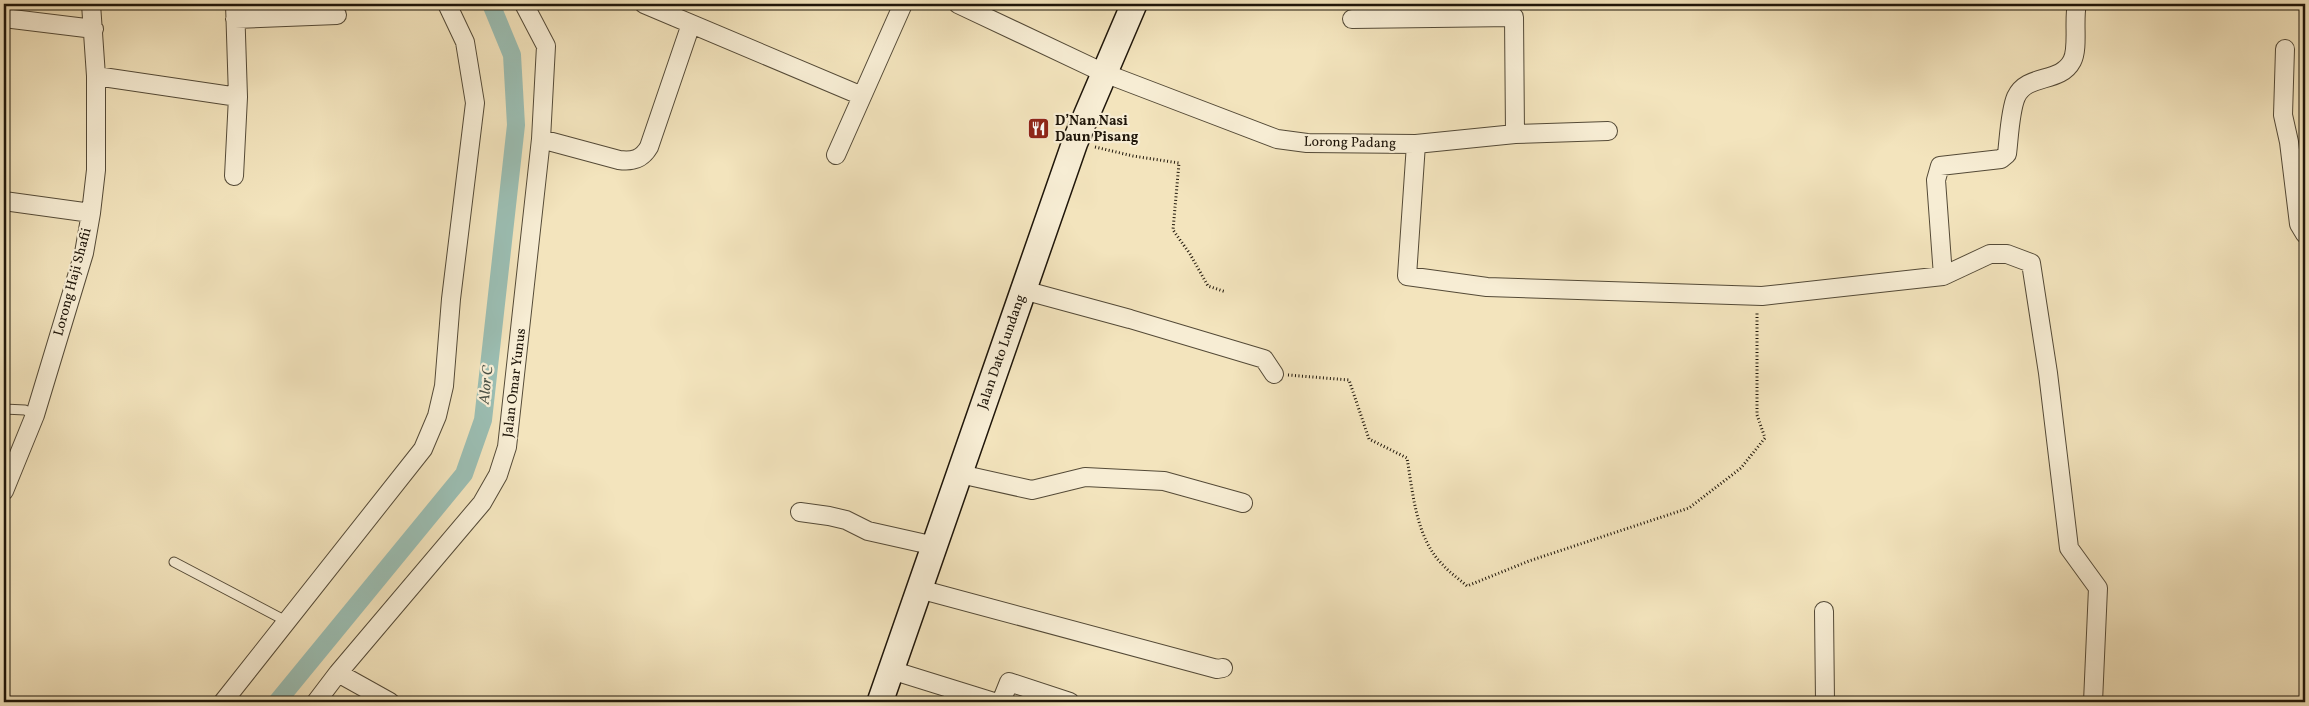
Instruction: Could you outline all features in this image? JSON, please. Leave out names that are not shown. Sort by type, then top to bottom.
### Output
[{"type":"main road","name":"Jalan Dato Lundang","points":[[880,702],[1075,142],[1133,4]]},
{"type":"street","name":"Lorong Haji Shafii","points":[[4,491],[35,415],[84,253],[96,170],[96,76],[91,4]]},
{"type":"street","points":[[223,702],[288,622],[423,448],[437,416],[444,386],[451,299],[475,103],[464,42],[447,4]]},
{"type":"street","name":"Jalan Omar Yunus","points":[[316,702],[338,673],[482,503],[498,475],[507,447],[541,139],[546,46],[524,4]]},
{"type":"street","points":[[644,4],[862,96]]},
{"type":"street","points":[[836,155],[904,4]]},
{"type":"street","name":"Lorong Padang","points":[[958,4],[1104,73],[1277,139],[1308,143],[1416,144],[1515,134],[1608,131]]},
{"type":"street","points":[[1943,276],[1936,180],[1940,166],[2001,159],[2007,154],[2015,99],[2021,88],[2032,81],[2060,74],[2073,60],[2077,4]]},
{"type":"street","points":[[234,176],[238,97],[235,11],[337,15]]},
{"type":"street","points":[[1352,19],[1514,17],[1515,134]]},
{"type":"street","points":[[4,18],[94,29]]},
{"type":"street","points":[[541,139],[624,161],[642,157],[649,147],[691,24]]},
{"type":"street","points":[[2286,49],[2283,114],[2289,142],[2299,224],[2305,234]]},
{"type":"street","points":[[96,76],[238,97]]},
{"type":"street","points":[[1416,144],[1407,276],[1487,287],[1758,296],[1943,276],[1990,254],[2007,254],[2031,263],[2048,373],[2069,548],[2098,588],[2093,702]]},
{"type":"street","points":[[4,201],[91,213]]},
{"type":"street","points":[[1023,290],[1130,319],[1264,359],[1274,374]]},
{"type":"street","points":[[960,474],[1032,490],[1085,477],[1164,481],[1243,503]]},
{"type":"street","points":[[800,512],[846,520],[868,531],[935,546]]},
{"type":"street","points":[[919,589],[1218,669],[1224,668]]},
{"type":"street","points":[[1824,612],[1825,702]]},
{"type":"street","points":[[891,670],[994,702]]},
{"type":"street","points":[[338,673],[390,702]]},
{"type":"street","points":[[1001,702],[1009,682],[1070,702]]},
{"type":"lane","points":[[4,409],[26,410],[35,415]]},
{"type":"lane","points":[[174,562],[288,622]]},
{"type":"path","points":[[1075,142],[1133,156],[1179,163],[1173,230],[1190,254],[1208,286],[1226,292]]},
{"type":"path","points":[[1274,374],[1349,380],[1369,439],[1407,458],[1417,514],[1428,542],[1441,564],[1467,586],[1529,561],[1689,508],[1741,468],[1765,438],[1757,415],[1758,296]]},
{"type":"waterway","name":"Alor C","points":[[277,702],[464,474],[483,420],[516,125],[512,55],[491,4]]},
{"type":"place","name":"D’Nan Nasi Daun Pisang","points":[[1039,129]]}]
